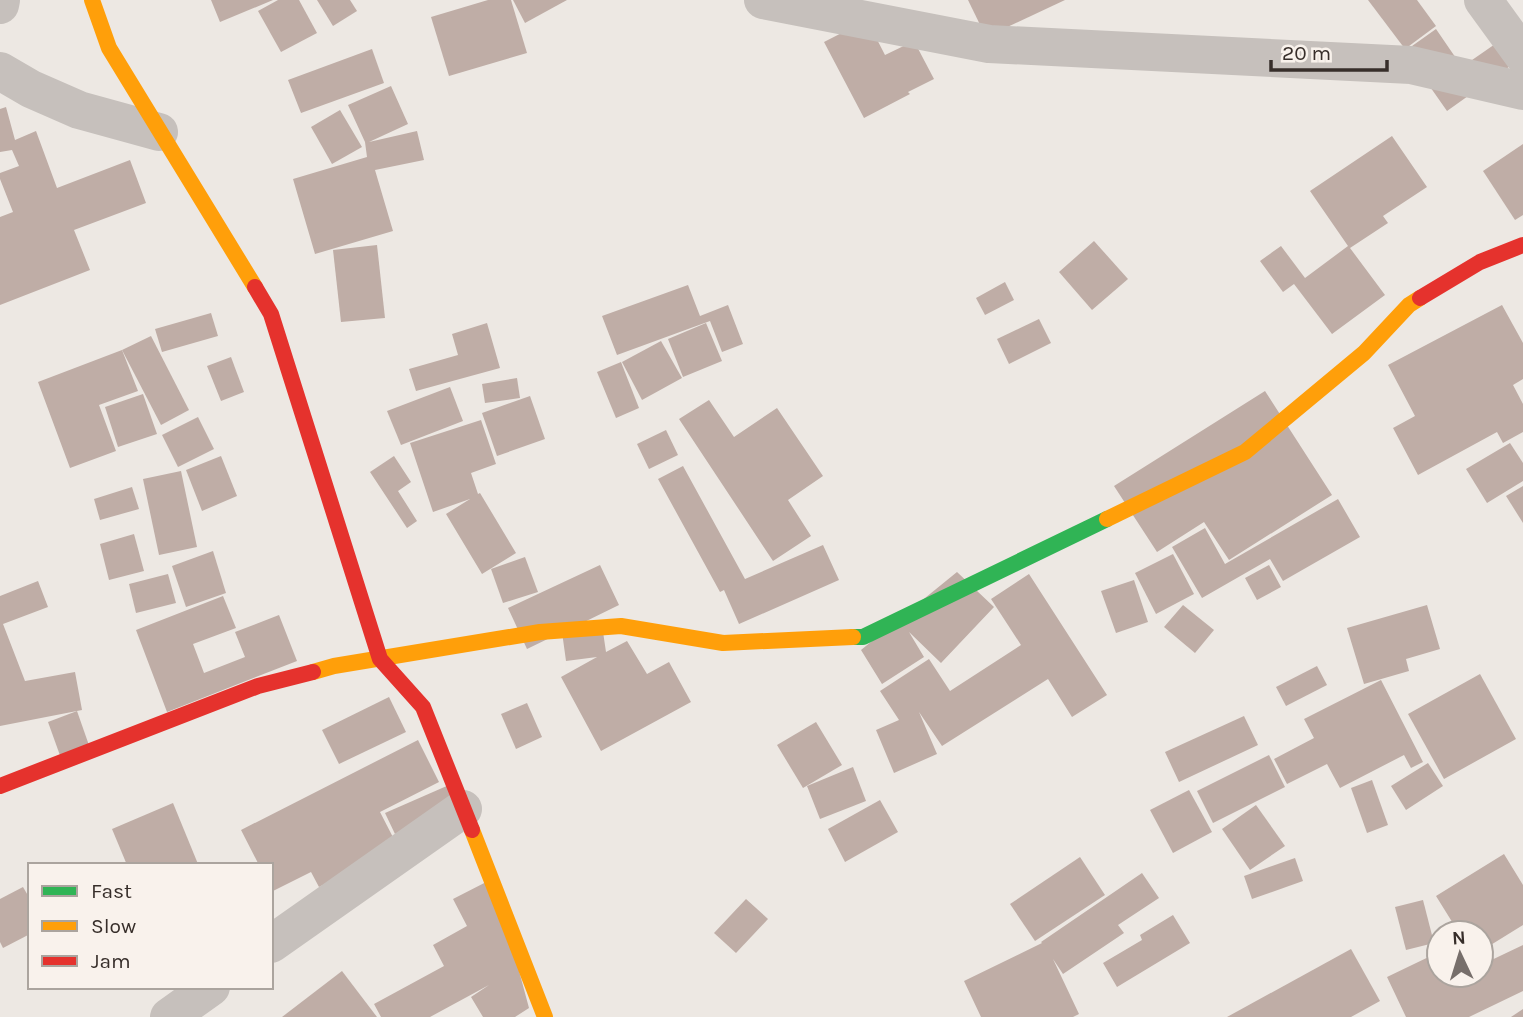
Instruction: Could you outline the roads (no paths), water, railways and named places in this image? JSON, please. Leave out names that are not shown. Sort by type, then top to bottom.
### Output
[{"type":"street","points":[[92,0],[108,48],[271,314],[380,659],[423,707],[545,1017]]},
{"type":"street","points":[[763,0],[842,8],[989,44],[1411,65],[1523,91]]},
{"type":"street","points":[[1483,0],[1523,55]]},
{"type":"street","points":[[0,71],[79,110],[159,132]]},
{"type":"street","points":[[0,786],[258,686],[334,666],[540,632],[621,626],[723,643],[863,637],[1245,452],[1364,353],[1409,305],[1480,262],[1523,245]]},
{"type":"street","points":[[273,943],[463,809]]},
{"type":"street","points":[[169,1017],[208,989]]}]
